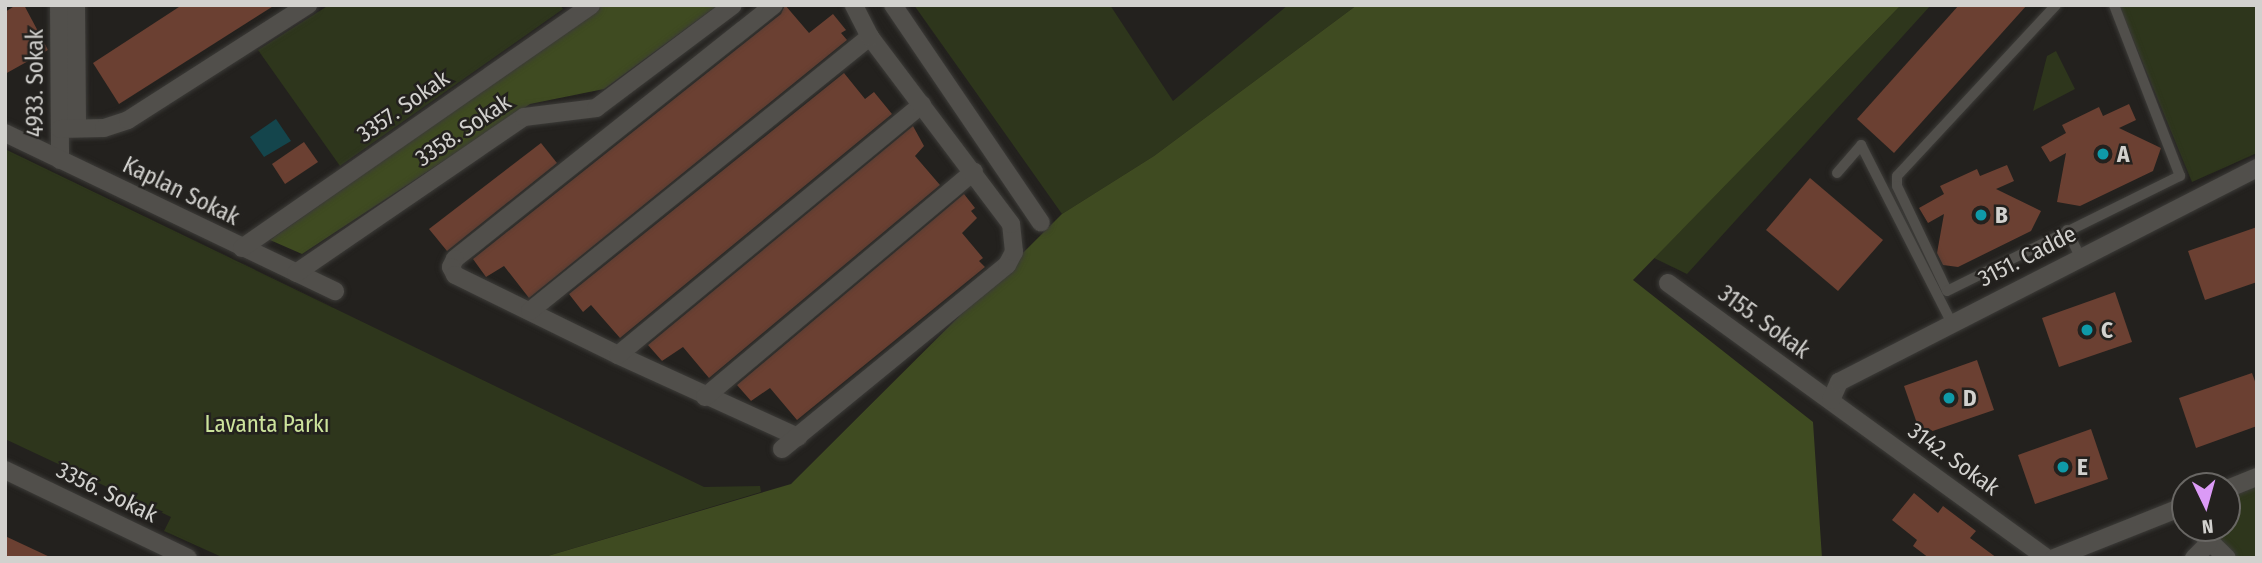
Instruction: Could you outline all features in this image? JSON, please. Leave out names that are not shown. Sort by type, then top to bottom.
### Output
[{"type":"street","name":"4933. Sokak","points":[[59,5],[69,129],[60,160]]},
{"type":"street","points":[[76,5],[69,129],[104,128],[128,120],[308,5]]},
{"type":"street","name":"3357. Sokak","points":[[242,248],[591,5]]},
{"type":"street","name":"3358. Sokak","points":[[296,273],[524,117],[596,107],[733,5]]},
{"type":"street","points":[[774,5],[455,259],[451,267],[455,275],[618,355],[705,397],[798,437]]},
{"type":"street","points":[[782,449],[1007,265],[1014,252],[1010,224],[974,171],[870,37],[854,5]]},
{"type":"street","points":[[893,5],[1041,223]]},
{"type":"street","points":[[530,311],[870,37]]},
{"type":"street","points":[[618,355],[922,104]]},
{"type":"street","name":"Kaplan Sokak","points":[[5,133],[335,291]]},
{"type":"street","name":"3151. Cadde","points":[[1831,400],[1839,382],[1951,322],[2257,168]]},
{"type":"street","points":[[705,397],[974,171]]},
{"type":"street","name":"3155. Sokak","points":[[1668,283],[1831,400]]},
{"type":"street","name":"3142. Sokak","points":[[1831,400],[2047,558]]},
{"type":"street","name":"3356. Sokak","points":[[5,470],[188,558]]},
{"type":"street","points":[[2054,558],[2171,512]]},
{"type":"street","points":[[2194,558],[2208,544],[2227,558]]},
{"type":"lane","points":[[2056,5],[1896,181],[1947,291],[2180,176],[2114,5]]},
{"type":"lane","points":[[1837,173],[1861,145],[1951,322]]},
{"type":"lane","points":[[2067,230],[2080,257]]},
{"type":"green space","points":[[329,5],[560,5],[563,9],[340,166],[258,50]]},
{"type":"green space","points":[[603,5],[718,5],[604,89],[530,104],[302,254],[270,240]]},
{"type":"green space","points":[[914,5],[1110,5],[1173,101],[1288,5],[1357,5],[1154,156],[1062,214]]},
{"type":"green space","points":[[1357,5],[1901,5],[1633,280],[1813,422],[1822,558],[541,558],[791,484],[1062,214],[1154,156]]},
{"type":"green space","points":[[1901,5],[1931,5],[1687,274],[1654,258]]},
{"type":"green space","points":[[2119,5],[2257,5],[2257,153],[2192,182]]},
{"type":"green space","points":[[2056,51],[2075,89],[2033,111],[2047,56]]},
{"type":"green space","name":"Lavanta Parkı","points":[[5,149],[704,487],[760,486],[761,492],[541,558],[224,558],[164,531],[171,517],[5,439]]},
{"type":"green space","points":[[2257,486],[2257,558],[2237,558],[2217,542],[2241,542],[2241,493]]},
{"type":"water","points":[[276,119],[291,141],[264,157],[250,137]]},
{"type":"building","points":[[16,5],[24,5],[48,50],[5,74],[5,12]]},
{"type":"building","points":[[182,5],[275,5],[119,104],[93,63]]},
{"type":"building","points":[[785,5],[809,33],[833,14],[846,30],[841,33],[847,40],[529,298],[504,266],[486,277],[473,259],[781,14]]},
{"type":"building","points":[[1959,5],[2027,5],[1894,153],[1857,119]]},
{"type":"building","points":[[844,73],[865,99],[874,92],[892,114],[620,338],[591,305],[583,312],[569,294]]},
{"type":"building","name":"A","points":[[2129,104],[2136,120],[2119,128],[2161,148],[2153,171],[2080,206],[2057,202],[2066,153],[2050,162],[2041,147],[2066,133],[2062,125],[2099,107],[2103,116]]},
{"type":"building","points":[[913,126],[924,146],[915,156],[940,185],[709,378],[683,347],[662,361],[648,345]]},
{"type":"building","points":[[304,142],[318,162],[285,184],[272,164]]},
{"type":"building","points":[[541,143],[557,163],[447,251],[429,229]]},
{"type":"building","name":"B","points":[[2007,165],[2014,181],[1996,189],[2041,211],[2031,231],[1958,267],[1943,265],[1937,253],[1944,214],[1928,223],[1919,208],[1944,194],[1940,186],[1977,169],[1980,176]]},
{"type":"building","points":[[1810,178],[1883,240],[1838,291],[1766,230]]},
{"type":"building","points":[[964,194],[975,208],[971,211],[977,218],[962,233],[983,258],[979,261],[985,267],[797,420],[770,388],[751,401],[737,385]]},
{"type":"building","points":[[2257,227],[2257,282],[2205,300],[2188,251]]},
{"type":"building","name":"C","points":[[2115,292],[2132,342],[2059,367],[2042,318]]},
{"type":"building","name":"D","points":[[1977,360],[1994,410],[1921,435],[1904,386]]},
{"type":"building","points":[[2252,373],[2257,387],[2257,426],[2196,448],[2179,398]]},
{"type":"building","name":"E","points":[[2091,429],[2108,479],[2035,504],[2018,455]]},
{"type":"building","points":[[1914,493],[1938,513],[1943,506],[1976,531],[1970,538],[1997,558],[1929,558],[1913,546],[1917,540],[1892,520]]},
{"type":"building","points":[[5,536],[52,558],[5,558]]},
{"type":"place","name":"A","points":[[2103,154]]},
{"type":"place","name":"B","points":[[1981,215]]},
{"type":"place","name":"C","points":[[2087,330]]},
{"type":"place","name":"D","points":[[1949,398]]},
{"type":"place","name":"E","points":[[2063,467]]}]
